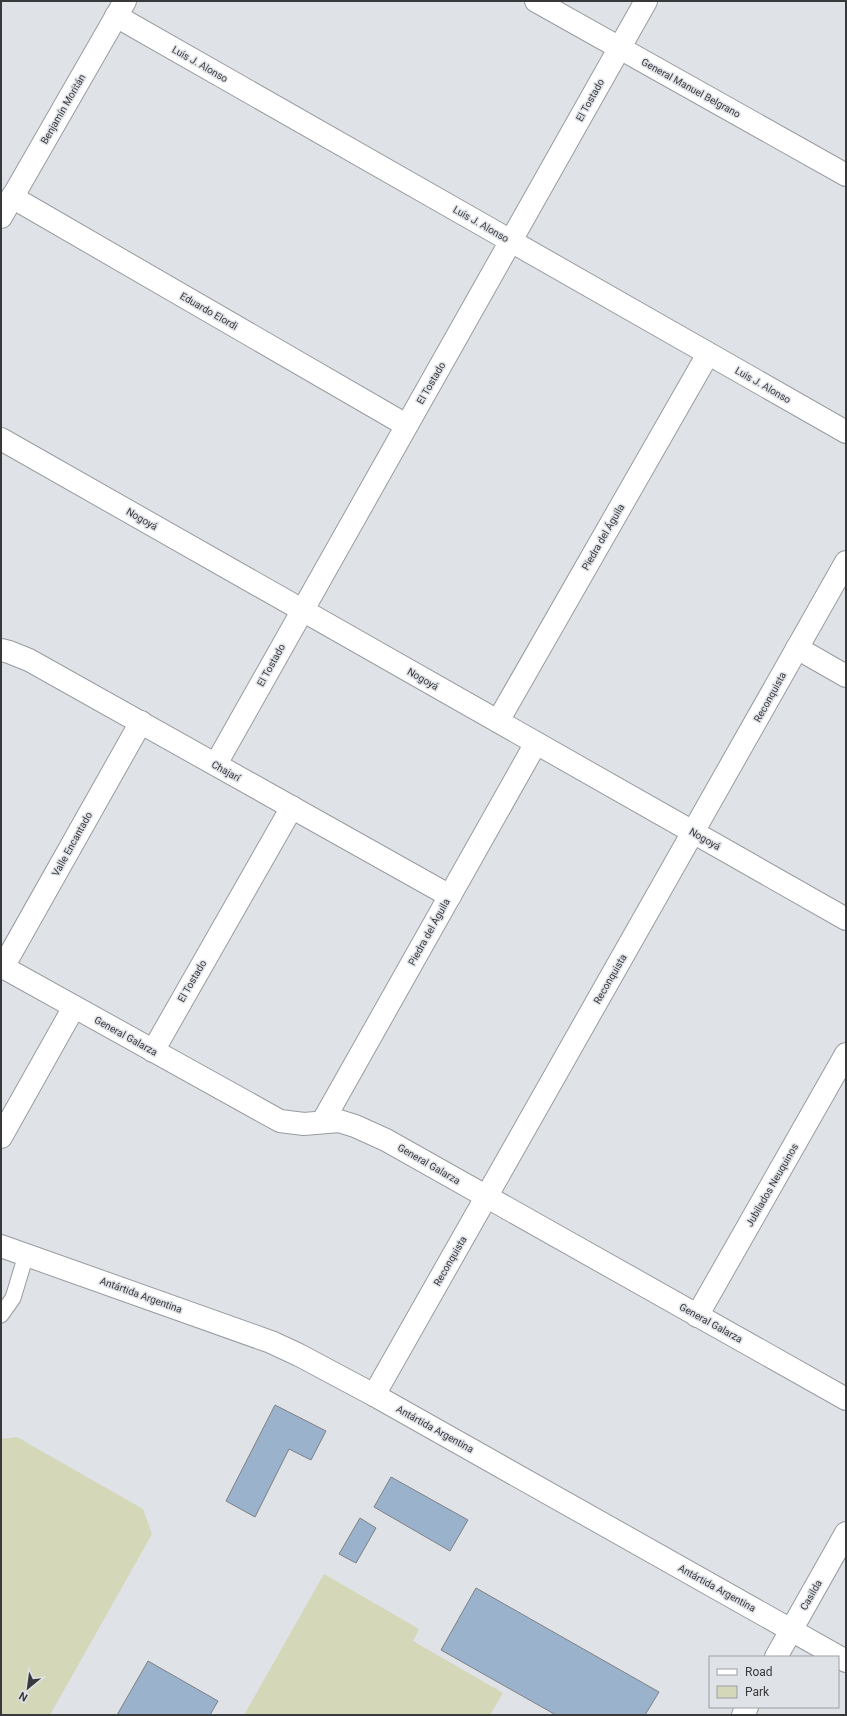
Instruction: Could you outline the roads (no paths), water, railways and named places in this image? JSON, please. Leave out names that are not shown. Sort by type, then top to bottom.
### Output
[{"type":"street","name":"General Manuel Belgrano","points":[[536,1],[846,175]]},
{"type":"street","name":"El Tostado","points":[[216,764],[646,1]]},
{"type":"street","name":"Benjamín Moritán","points":[[1,217],[121,8]]},
{"type":"street","name":"Luis J. Alonso","points":[[121,8],[511,241],[846,432]]},
{"type":"street","name":"Eduardo Elordi","points":[[12,197],[406,426]]},
{"type":"street","name":"Piedra del Águila","points":[[498,721],[708,354]]},
{"type":"street","name":"Nogoyá","points":[[1,439],[846,919]]},
{"type":"street","name":"Reconquista","points":[[374,1395],[846,562]]},
{"type":"street","points":[[797,648],[846,676]]},
{"type":"street","name":"Chajarí","points":[[1,650],[30,660],[450,896]]},
{"type":"street","name":"Valle Encantado","points":[[2,966],[141,722]]},
{"type":"street","name":"Piedra del Águila","points":[[323,1121],[536,743]]},
{"type":"street","name":"El Tostado","points":[[152,1051],[292,807]]},
{"type":"street","name":"General Galarza","points":[[2,966],[280,1121],[304,1124],[323,1121],[339,1121],[370,1132],[846,1399]]},
{"type":"street","points":[[1,1137],[74,1007]]},
{"type":"street","name":"Jubilados Neuquinos","points":[[698,1316],[846,1054]]},
{"type":"street","name":"Antártida Argentina","points":[[1,1246],[271,1342],[299,1355],[374,1395],[839,1656]]},
{"type":"street","name":"Casilda","points":[[777,1656],[846,1533]]},
{"type":"lane","points":[[1,1316],[13,1298],[26,1255]]}]
